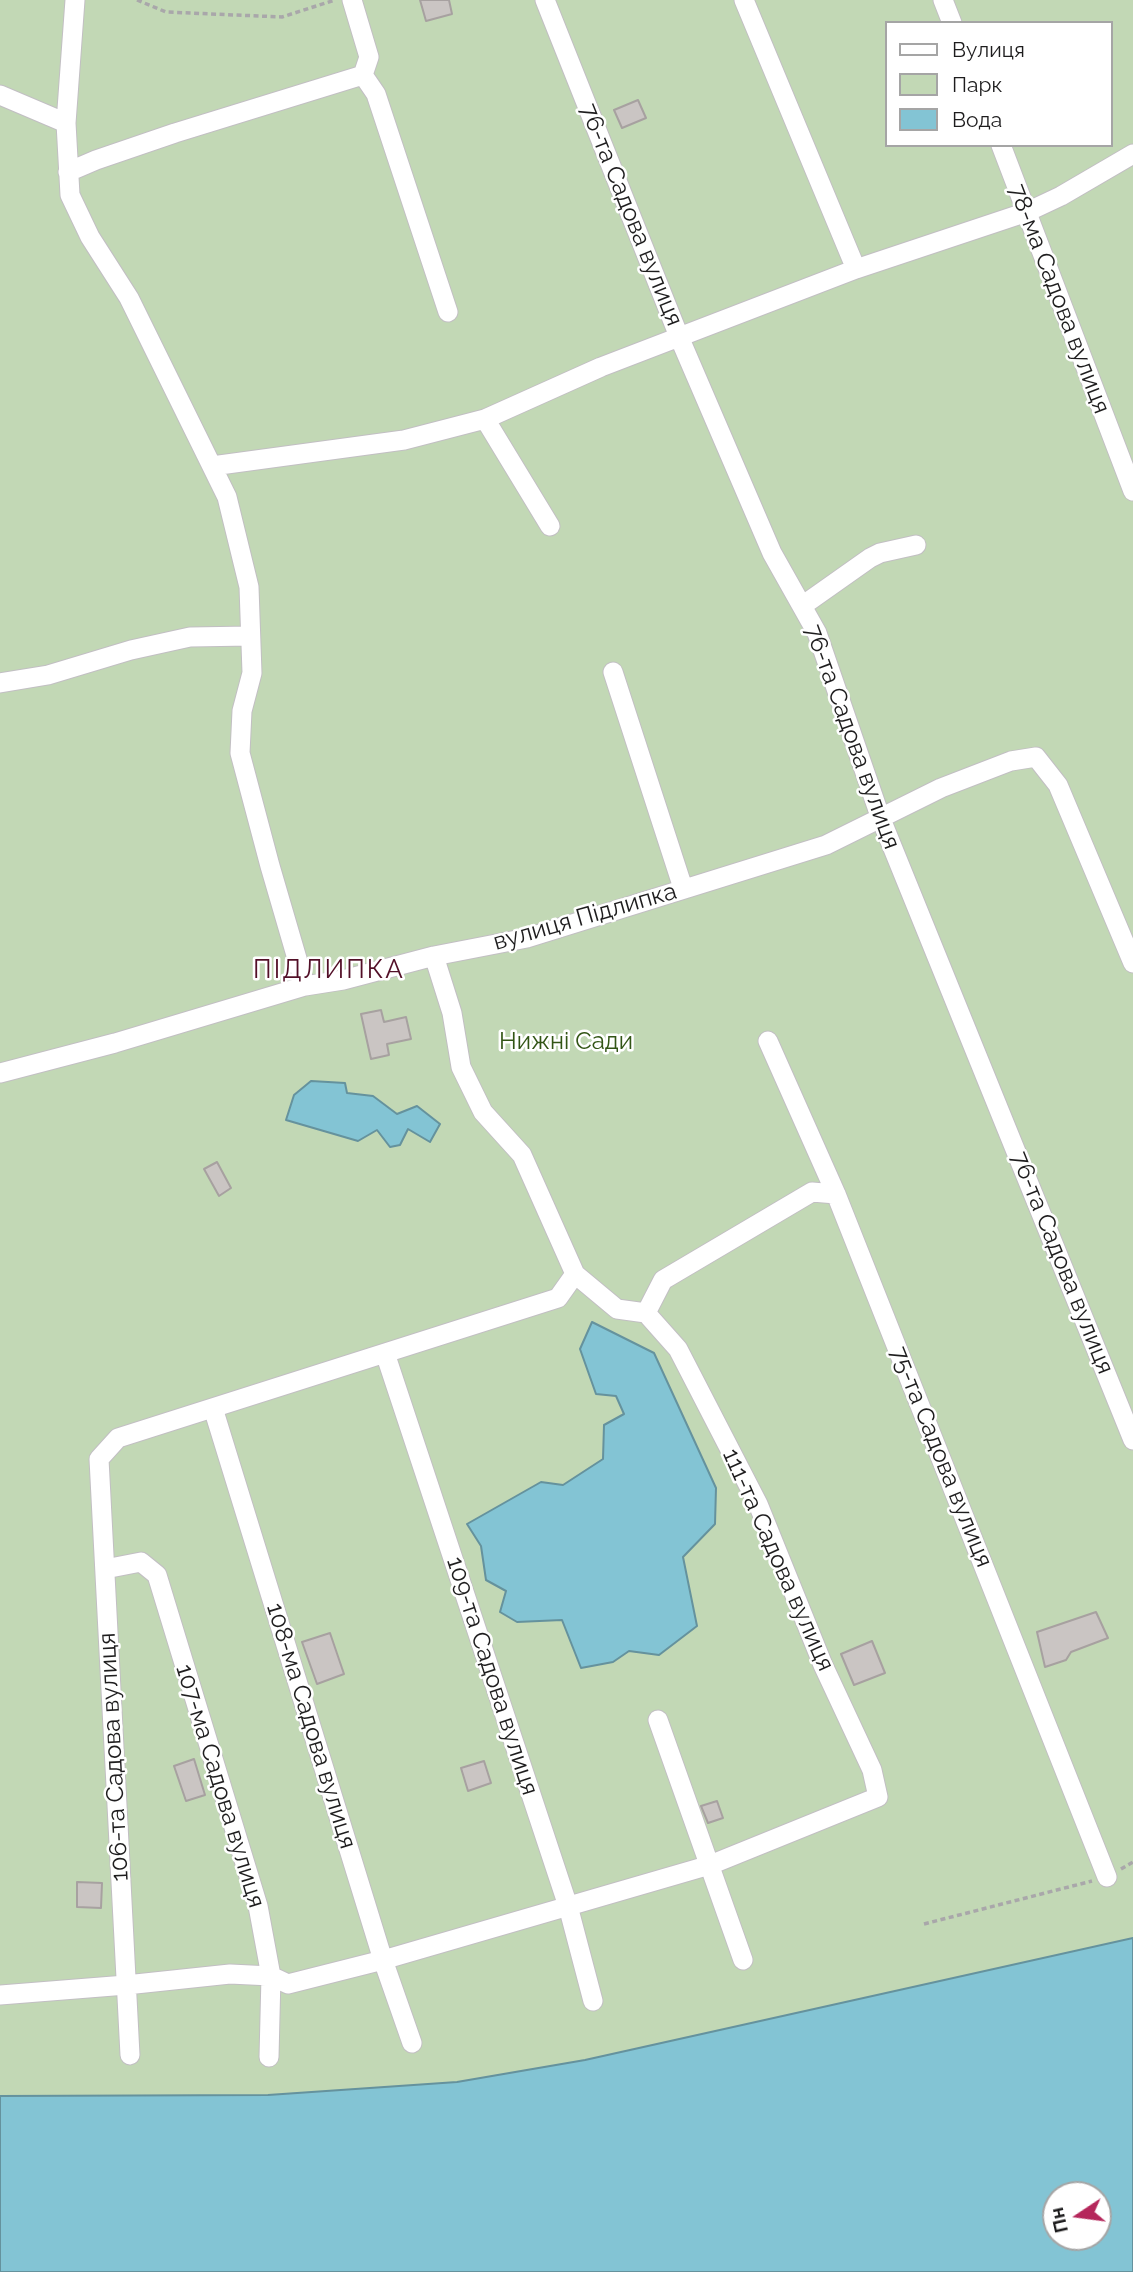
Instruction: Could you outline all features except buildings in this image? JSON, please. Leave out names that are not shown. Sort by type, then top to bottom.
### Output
[{"type":"street","points":[[75,0],[66,122],[70,195],[89,237],[129,298],[227,497],[249,587],[252,673],[242,711],[240,753],[305,986]]},
{"type":"street","points":[[352,0],[369,57],[363,75]]},
{"type":"street","name":"76-та Садова вулиця","points":[[545,0],[680,339],[772,553],[817,633],[881,818],[1133,1440]]},
{"type":"street","points":[[744,0],[856,270]]},
{"type":"street","points":[[943,0],[951,21]]},
{"type":"street","points":[[68,172],[175,133],[363,75]]},
{"type":"street","points":[[363,75],[376,94],[448,312]]},
{"type":"street","points":[[0,95],[66,122]]},
{"type":"street","name":"78-ма Садова вулиця","points":[[1002,147],[1133,491]]},
{"type":"street","points":[[212,466],[404,440],[485,419],[601,368],[856,270],[1027,212],[1061,196],[1133,154]]},
{"type":"street","points":[[485,419],[550,526]]},
{"type":"street","points":[[802,606],[870,558],[916,545]]},
{"type":"street","points":[[0,683],[48,675],[131,650],[190,638],[250,636]]},
{"type":"street","points":[[613,672],[683,888]]},
{"type":"street","name":"вулиця Підлипка","points":[[0,1073],[305,986],[343,980],[434,956],[527,938],[826,845],[952,783],[1011,761],[1036,757],[1058,785],[1133,963]]},
{"type":"street","points":[[434,956],[452,1013],[461,1067],[483,1112],[522,1155],[575,1274],[617,1309],[646,1313],[663,1280],[812,1192],[836,1194]]},
{"type":"street","name":"75-та Садова вулиця","points":[[768,1041],[836,1194],[1107,1877]]},
{"type":"street","points":[[213,1408],[558,1298],[575,1274]]},
{"type":"street","name":"111-та Садова вулиця","points":[[646,1313],[678,1349],[758,1504],[823,1665],[872,1770],[878,1797],[709,1865]]},
{"type":"street","name":"109-та Садова вулиця","points":[[385,1353],[568,1906],[593,2001]]},
{"type":"street","name":"106-та Садова вулиця","points":[[130,2055],[99,1459],[118,1438],[213,1408]]},
{"type":"street","name":"108-ма Садова вулиця","points":[[213,1408],[383,1961],[412,2043]]},
{"type":"street","name":"107-ма Садова вулиця","points":[[104,1569],[141,1562],[157,1574],[258,1906],[271,1976],[269,2057]]},
{"type":"street","points":[[658,1720],[743,1960]]},
{"type":"street","points":[[0,1995],[126,1986],[230,1974],[271,1976],[288,1984],[383,1961],[709,1865]]},
{"type":"path","points":[[137,0],[166,12],[282,17],[335,0]]},
{"type":"path","points":[[924,1924],[1107,1877],[1133,1862]]},
{"type":"green space","name":"Нижні Сади","points":[[0,0],[1133,0],[1133,1938],[585,2060],[457,2082],[268,2095],[0,2096]]},
{"type":"water","points":[[311,1081],[345,1083],[347,1093],[373,1096],[397,1114],[417,1106],[440,1124],[430,1142],[408,1129],[400,1145],[390,1147],[377,1130],[358,1141],[286,1120],[294,1095]]},
{"type":"water","points":[[592,1322],[654,1353],[716,1488],[715,1524],[683,1557],[697,1626],[659,1655],[629,1651],[613,1662],[581,1668],[562,1620],[517,1622],[500,1612],[506,1591],[486,1580],[481,1546],[467,1524],[541,1482],[563,1485],[603,1459],[604,1425],[624,1414],[616,1396],[596,1394],[580,1349]]},
{"type":"water","points":[[1133,1938],[1133,2272],[0,2272],[0,2096],[268,2095],[457,2082],[585,2060]]},
{"type":"district","name":"ПІДЛИПКА","points":[[329,970]]}]
